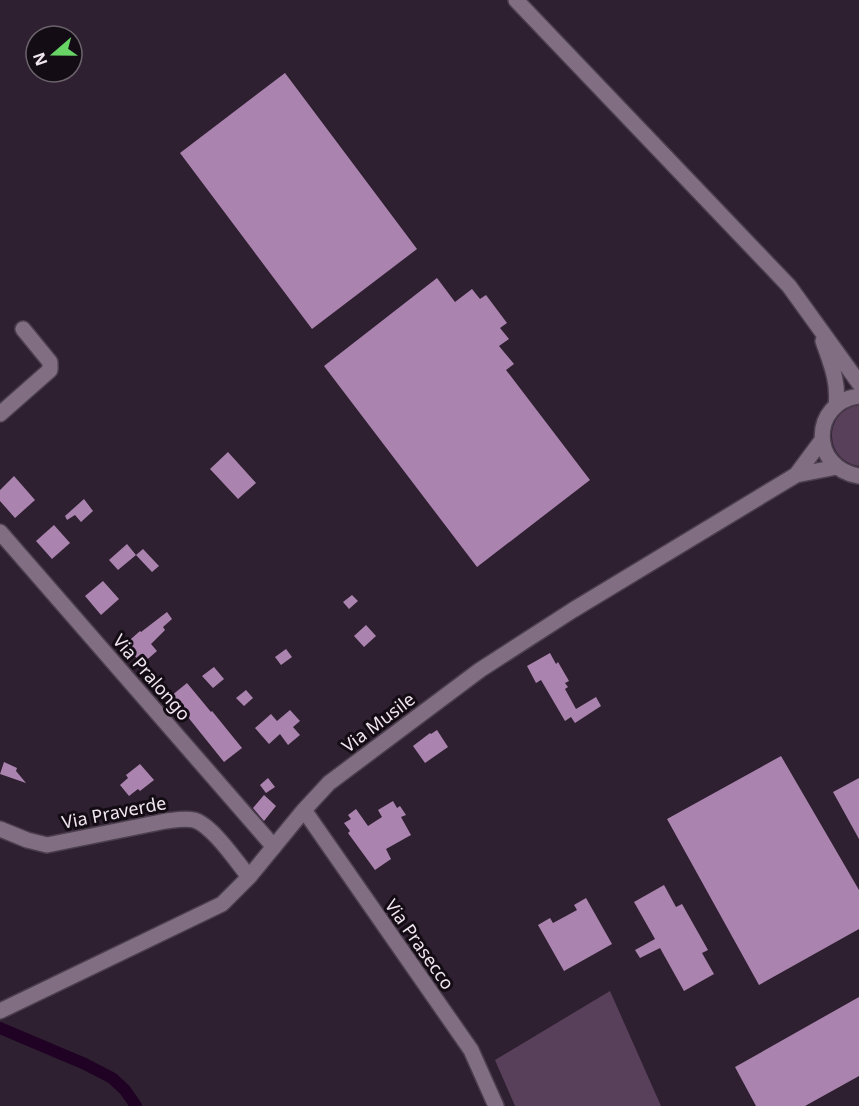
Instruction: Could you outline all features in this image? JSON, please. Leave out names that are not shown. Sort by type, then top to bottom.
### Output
[{"type":"street","points":[[516,0],[789,286],[859,383]]},
{"type":"street","points":[[0,414],[50,370],[48,359],[23,329]]},
{"type":"street","points":[[820,330],[838,387],[836,406]]},
{"type":"street","points":[[859,396],[846,399],[830,412],[824,423],[822,441],[826,452],[837,467],[859,476]]},
{"type":"street","points":[[796,476],[822,441]]},
{"type":"street","points":[[796,476],[837,467]]},
{"type":"street","name":"Via Musile","points":[[2,1010],[222,904],[249,877],[329,783],[480,670],[573,610],[796,476]]},
{"type":"street","name":"Via Pralongo","points":[[0,532],[274,847]]},
{"type":"street","name":"Via Prasecco","points":[[304,810],[471,1050],[496,1106]]},
{"type":"street","name":"Via Praverde","points":[[0,829],[47,845],[166,821],[184,819],[197,821],[210,831],[249,877]]},
{"type":"shaded area","points":[[859,405],[859,466],[847,462],[839,455],[832,436],[839,416],[847,409]]},
{"type":"shaded area","points":[[610,991],[661,1106],[515,1106],[495,1060]]},
{"type":"building","points":[[285,73],[417,249],[312,329],[180,153]]},
{"type":"building","points":[[437,278],[455,302],[472,289],[480,299],[486,295],[507,323],[500,328],[509,339],[499,346],[514,364],[506,370],[590,480],[477,567],[324,366]]},
{"type":"building","points":[[228,452],[256,483],[238,499],[210,469]]},
{"type":"building","points":[[14,476],[35,500],[15,518],[0,501],[0,490]]},
{"type":"building","points":[[84,499],[93,511],[81,522],[75,515],[67,520],[65,516]]},
{"type":"building","points":[[54,525],[70,543],[52,559],[36,541]]},
{"type":"building","points":[[127,544],[136,555],[118,570],[109,560]]},
{"type":"building","points":[[143,549],[159,566],[152,572],[136,555]]},
{"type":"building","points":[[103,581],[119,599],[101,615],[85,596]]},
{"type":"building","points":[[352,595],[358,601],[349,609],[343,602]]},
{"type":"building","points":[[167,612],[172,619],[151,644],[157,651],[142,664],[123,646]]},
{"type":"building","points":[[366,625],[376,636],[364,647],[354,636]]},
{"type":"building","points":[[286,649],[292,657],[281,665],[275,657]]},
{"type":"building","points":[[550,653],[569,681],[565,683],[568,687],[565,689],[576,709],[596,697],[601,706],[575,723],[571,717],[565,721],[541,680],[536,683],[527,666]]},
{"type":"building","points":[[214,667],[224,679],[213,688],[202,676]]},
{"type":"building","points":[[187,683],[242,748],[224,762],[171,696]]},
{"type":"building","points":[[246,690],[253,698],[244,706],[236,698]]},
{"type":"building","points":[[290,710],[300,721],[293,727],[300,735],[288,745],[280,734],[269,744],[255,728],[271,714],[277,721]]},
{"type":"building","points":[[437,730],[448,747],[425,763],[413,746]]},
{"type":"building","points":[[781,756],[859,890],[859,929],[759,985],[667,819]]},
{"type":"building","points":[[4,762],[17,768],[16,771],[26,783],[0,774]]},
{"type":"building","points":[[140,764],[154,780],[129,796],[120,785],[128,778],[126,775]]},
{"type":"building","points":[[268,778],[275,787],[266,793],[260,785]]},
{"type":"building","points":[[859,778],[859,839],[833,792]]},
{"type":"building","points":[[264,795],[276,806],[264,821],[253,808]]},
{"type":"building","points":[[393,801],[397,808],[400,806],[406,815],[401,817],[411,835],[386,849],[391,859],[375,870],[348,833],[350,831],[344,823],[351,819],[348,815],[356,809],[368,826],[382,817],[378,810]]},
{"type":"building","points":[[664,885],[676,907],[682,904],[708,950],[702,953],[714,974],[684,991],[660,948],[640,958],[635,950],[655,939],[634,902]]},
{"type":"building","points":[[586,898],[612,944],[564,971],[538,925],[550,918],[553,923],[577,910],[574,905]]},
{"type":"building","points":[[859,997],[859,1076],[805,1106],[756,1106],[735,1067]]},
{"type":"waterway","points":[[0,1028],[112,1078],[125,1090],[136,1106]]}]
